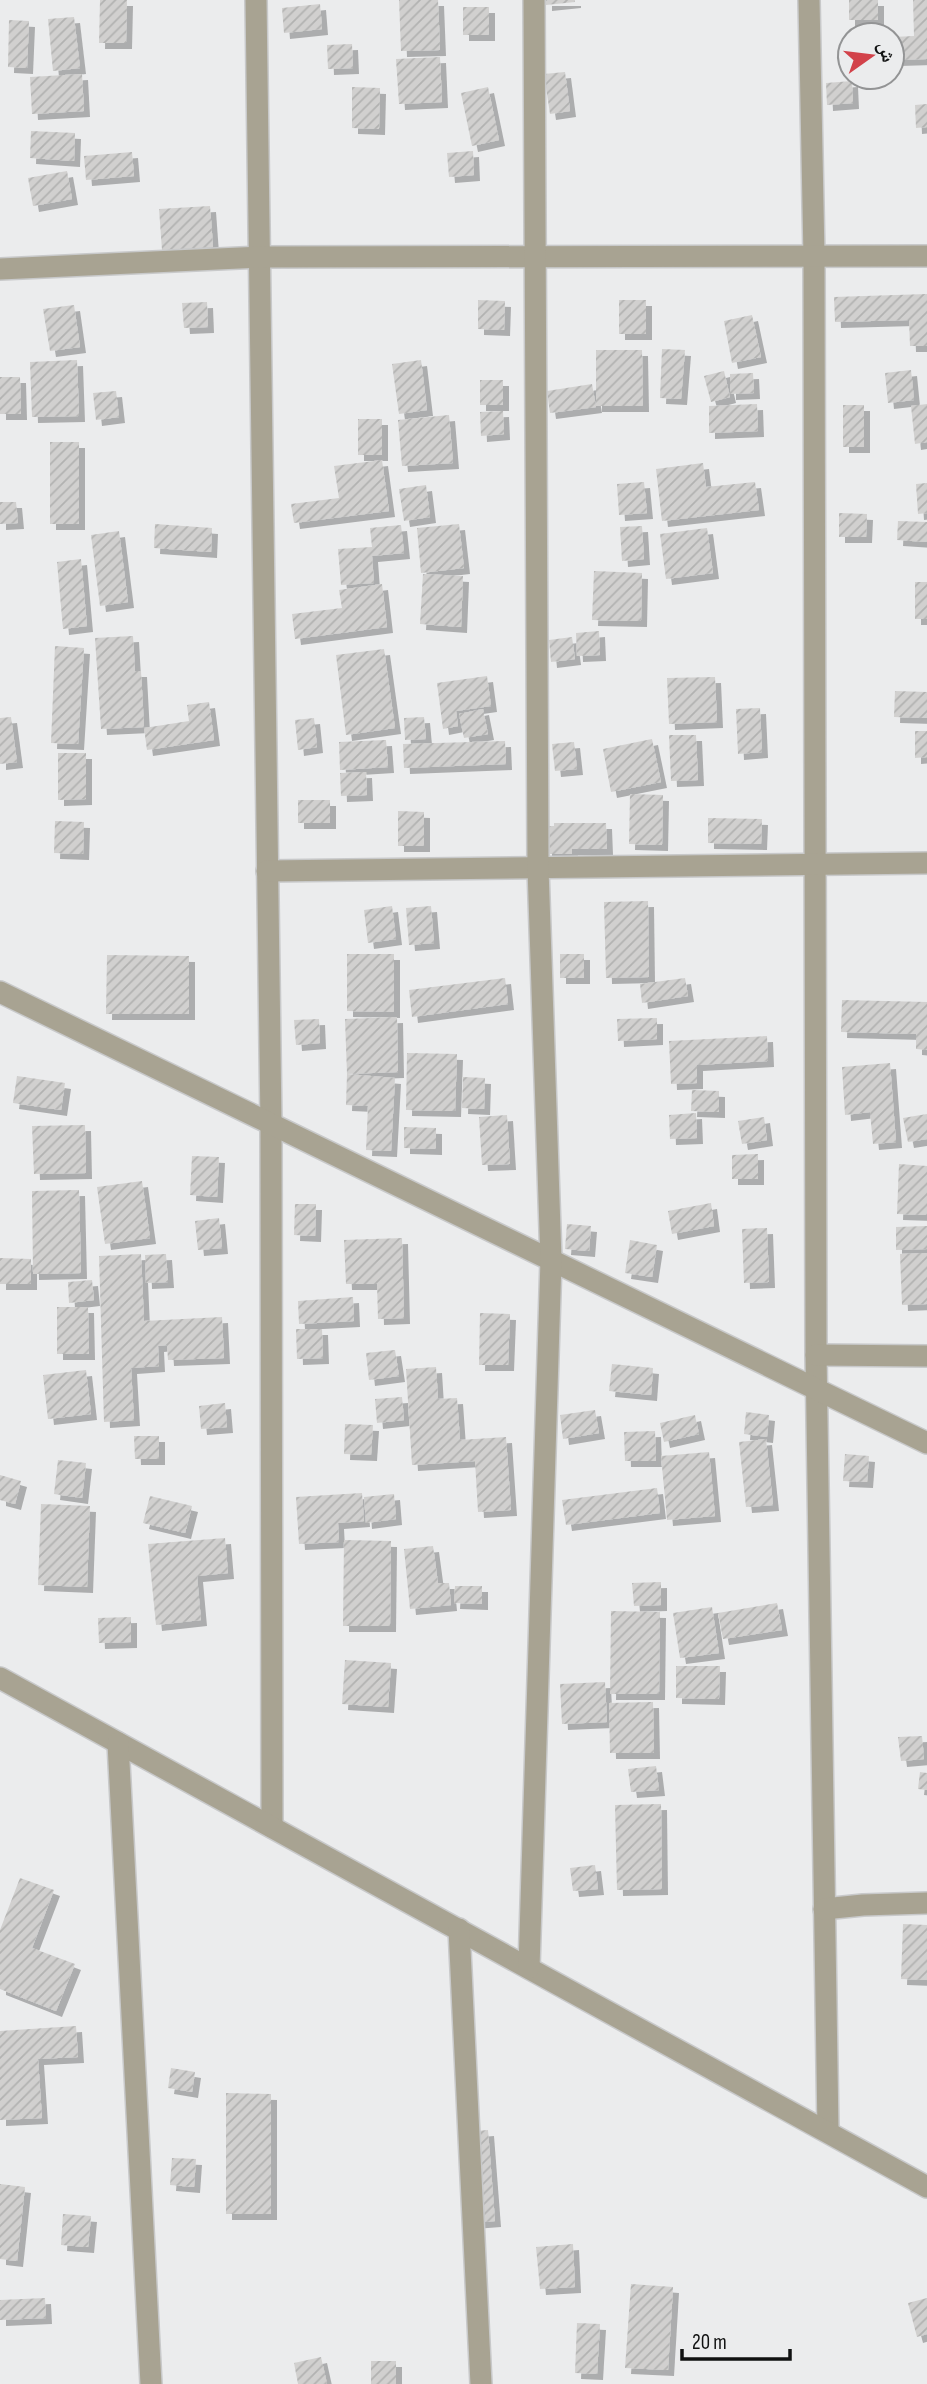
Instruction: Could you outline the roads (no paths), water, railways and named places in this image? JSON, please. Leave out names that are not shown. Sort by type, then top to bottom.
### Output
[{"type":"street","points":[[256,0],[271,1124],[272,1827]]},
{"type":"street","points":[[529,1968],[551,1260],[538,867],[534,0]]},
{"type":"street","points":[[809,0],[814,256],[816,1390],[828,2131]]},
{"type":"street","points":[[0,269],[259,257],[927,256]]},
{"type":"street","points":[[267,871],[927,863]]},
{"type":"street","points":[[0,992],[927,1443]]},
{"type":"street","points":[[816,1355],[927,1356]]},
{"type":"street","points":[[0,1678],[927,2187]]},
{"type":"street","points":[[118,1743],[151,2384]]},
{"type":"street","points":[[824,1909],[927,1903]]},
{"type":"street","points":[[459,1929],[481,2384]]}]
